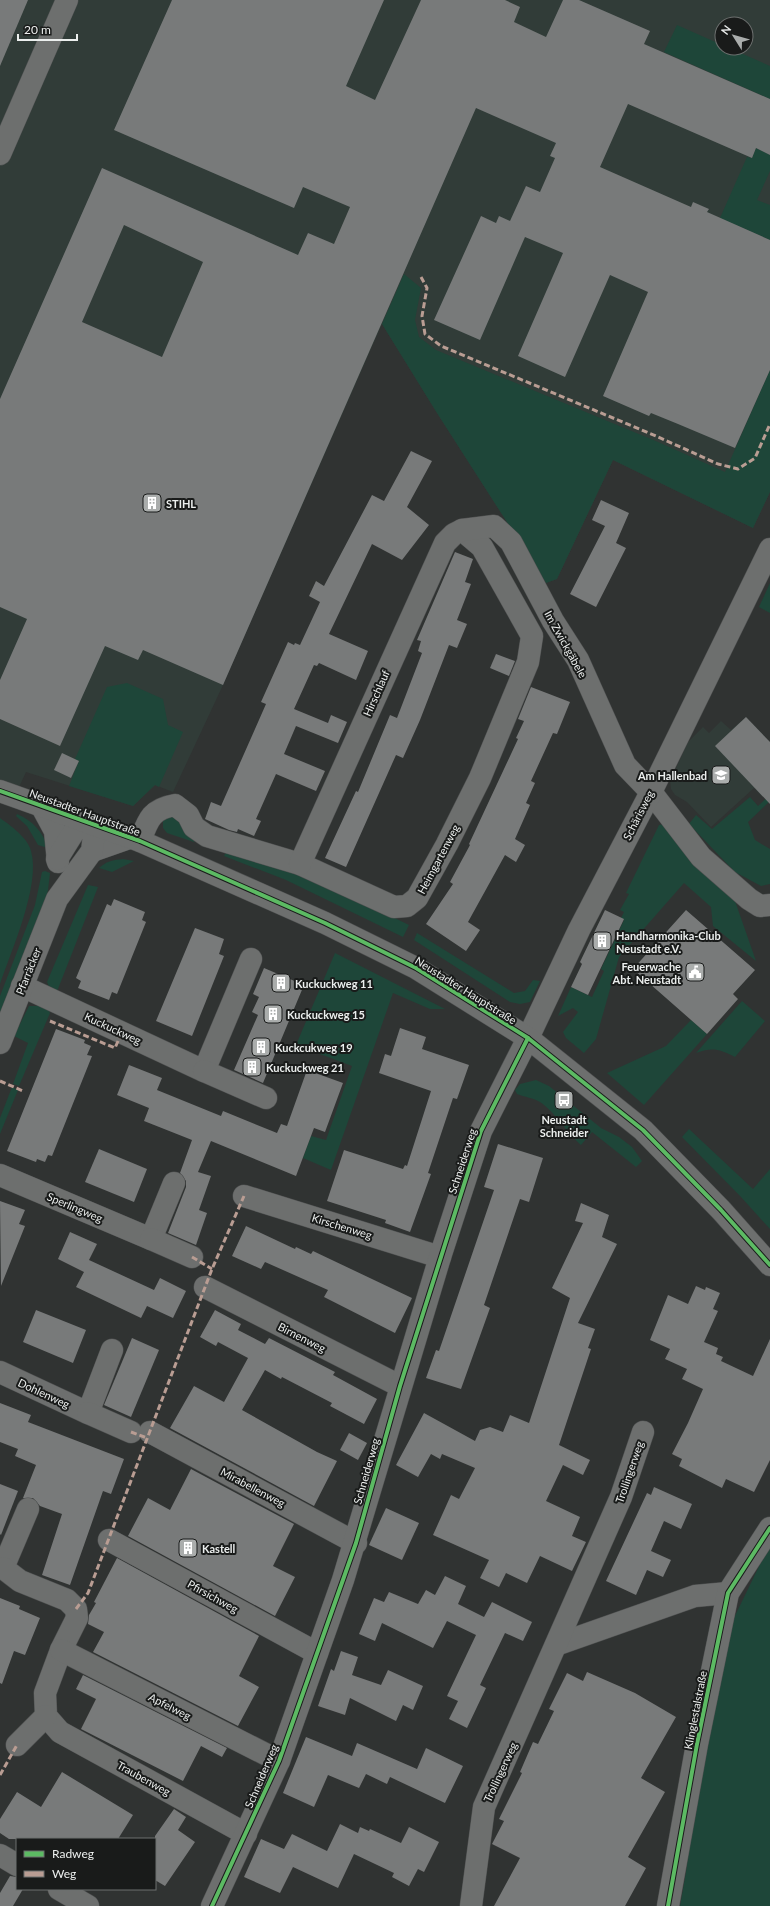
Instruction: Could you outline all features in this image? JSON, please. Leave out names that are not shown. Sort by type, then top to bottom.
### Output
[{"type":"street","points":[[0,154],[67,0]]},
{"type":"street","name":"Im Zwickgäbele","points":[[462,530],[494,526],[511,542],[553,621],[578,660],[625,765],[650,792]]},
{"type":"street","name":"Heimgartenweg","points":[[134,840],[147,822],[161,807],[176,805],[188,815],[194,828],[207,836],[300,864],[394,907],[407,906],[417,898],[447,844],[480,778],[528,662],[532,636],[482,547],[462,530]]},
{"type":"street","name":"Hirschlauf","points":[[300,864],[356,736],[445,543],[454,534],[462,530]]},
{"type":"street","name":"Schärisweg","points":[[528,1038],[579,930],[650,792],[770,549]]},
{"type":"street","name":"Neustadter Hauptstraße","points":[[0,791],[134,840],[325,923],[416,968],[528,1038],[643,1130],[721,1210],[770,1265]]},
{"type":"street","points":[[650,792],[701,857],[749,899],[760,906],[770,905]]},
{"type":"street","name":"Pfarräcker","points":[[40,805],[55,831],[57,899]]},
{"type":"street","points":[[57,859],[75,830],[86,822],[94,836],[92,851],[134,840]]},
{"type":"street","name":"Pfarräcker","points":[[0,1043],[57,899],[92,851]]},
{"type":"street","points":[[204,1071],[251,959]]},
{"type":"street","name":"Kuckuckweg","points":[[22,986],[204,1071],[266,1098]]},
{"type":"street","name":"Schneiderweg","points":[[212,1906],[279,1761],[356,1542],[400,1386],[481,1131],[528,1038]]},
{"type":"street","name":"Sperlingweg","points":[[0,1175],[192,1257]]},
{"type":"street","points":[[151,1239],[174,1183]]},
{"type":"street","name":"Kirschenweg","points":[[244,1196],[440,1257]]},
{"type":"street","name":"Birnenweg","points":[[205,1287],[400,1386]]},
{"type":"street","points":[[88,1413],[112,1350]]},
{"type":"street","name":"Dohlenweg","points":[[0,1372],[88,1413],[140,1432]]},
{"type":"street","name":"Mirabellenweg","points":[[140,1432],[356,1542]]},
{"type":"street","name":"Trollingerweg","points":[[471,1906],[484,1807],[621,1497],[643,1432]]},
{"type":"street","points":[[17,1745],[46,1716],[45,1693],[61,1650],[77,1618],[76,1609],[67,1600],[20,1581],[2,1567],[28,1509]]},
{"type":"street","name":"Klinglestalstraße","points":[[668,1906],[697,1744],[728,1593],[770,1528]]},
{"type":"street","name":"Pfirsichweg","points":[[109,1540],[317,1653]]},
{"type":"street","points":[[556,1645],[695,1596],[728,1593]]},
{"type":"street","name":"Apfelweg","points":[[61,1650],[279,1761]]},
{"type":"street","name":"Traubenweg","points":[[46,1716],[60,1732],[246,1834]]},
{"type":"street","points":[[0,1855],[16,1864]]},
{"type":"street","points":[[61,1890],[88,1906]]},
{"type":"shaded area","points":[[0,0],[770,0],[770,492],[753,528],[613,460],[557,579],[546,583],[382,324],[223,685],[173,792],[155,785],[133,806],[26,772],[15,796],[0,791]]},
{"type":"shaded area","name":"Am Hallenbad","points":[[746,717],[770,742],[770,789],[762,796],[754,788],[711,827],[687,802],[675,795],[671,789],[670,781],[688,742],[703,727],[709,733],[721,721],[731,730]]},
{"type":"green space","points":[[677,25],[714,41],[714,56],[747,56],[770,66],[770,99],[664,52]]},
{"type":"green space","points":[[756,148],[770,155],[770,171],[757,200],[770,205],[770,240],[720,218],[747,157],[752,158]]},
{"type":"green space","points":[[404,274],[421,288],[415,320],[419,337],[436,350],[658,442],[725,472],[770,370],[770,492],[753,528],[613,460],[557,579],[546,583],[382,324]]},
{"type":"green space","points":[[770,583],[770,613],[759,607]]},
{"type":"green space","points":[[127,683],[163,699],[168,725],[183,732],[159,787],[155,785],[133,806],[69,786],[79,761],[75,759],[107,687]]},
{"type":"green space","points":[[770,795],[770,801],[748,822],[755,840],[770,849],[770,884],[761,886],[735,872],[689,824],[696,815],[712,829],[750,797],[758,806]]},
{"type":"green space","points":[[17,814],[28,820],[37,828],[48,848],[38,845],[27,826],[16,816]]},
{"type":"green space","points":[[176,814],[196,839],[194,842],[167,833],[163,828],[163,818]]},
{"type":"green space","points":[[0,818],[9,824],[26,841],[31,851],[33,865],[32,881],[23,918],[0,984]]},
{"type":"green space","points":[[668,823],[735,901],[756,961],[713,926],[711,907],[684,883],[619,957],[596,1039],[584,1053],[566,1038],[563,1032],[578,1012],[573,1008],[558,1016],[571,987],[592,997],[604,971],[601,969],[624,920],[621,918],[624,912],[620,910],[629,894],[626,893],[659,825]]},
{"type":"green space","points":[[226,852],[311,877],[409,925],[403,937],[286,880],[224,856]]},
{"type":"green space","points":[[123,859],[134,861],[112,872],[99,868],[110,861]]},
{"type":"green space","points":[[45,871],[50,873],[43,911],[0,1022],[0,996],[35,905],[42,872]]},
{"type":"green space","points":[[88,885],[98,887],[56,994],[51,991],[47,982]]},
{"type":"green space","points":[[417,933],[514,993],[525,991],[533,980],[540,981],[530,1002],[520,1004],[510,1002],[414,940]]},
{"type":"green space","points":[[335,953],[445,1009],[430,1009],[393,993],[331,1170],[303,1158],[311,1136],[326,1140],[352,1066],[296,1045]]},
{"type":"green space","points":[[742,1001],[765,1021],[735,1057],[725,1052],[716,1050],[707,1050],[696,1053]]},
{"type":"green space","points":[[29,1006],[39,1006],[48,1009],[50,1013],[19,1086],[13,1084],[28,1043],[14,1036]]},
{"type":"green space","points":[[691,1020],[707,1034],[644,1105],[607,1073],[666,1046]]},
{"type":"green space","points":[[536,1080],[549,1086],[601,1128],[619,1137],[632,1147],[642,1161],[636,1167],[592,1132],[581,1145],[540,1102],[517,1094],[515,1090],[520,1084]]},
{"type":"green space","points":[[12,1087],[18,1090],[0,1134],[0,1118]]},
{"type":"green space","points":[[689,1129],[753,1189],[770,1169],[770,1229],[682,1137]]},
{"type":"green space","points":[[770,1544],[770,1906],[680,1906],[686,1872],[697,1783],[729,1628]]},
{"type":"building","points":[[0,0],[28,0],[0,66]]},
{"type":"building","points":[[172,0],[384,0],[346,86],[375,100],[421,0],[505,0],[520,7],[514,22],[546,37],[563,0],[579,0],[650,31],[644,44],[770,99],[770,155],[756,148],[752,158],[628,104],[600,167],[691,207],[693,202],[709,209],[707,212],[770,240],[770,370],[735,448],[651,413],[649,416],[603,396],[648,292],[610,275],[565,377],[518,356],[563,253],[525,237],[480,340],[434,320],[481,216],[496,223],[499,216],[510,221],[526,186],[540,192],[555,158],[550,156],[556,143],[476,108],[223,685],[143,650],[138,660],[105,646],[60,746],[0,719],[0,680],[27,619],[0,607],[0,399],[102,168],[298,255],[308,233],[334,244],[350,207],[303,187],[294,208],[114,130]],"holes":[[[124,225],[203,262],[162,357],[82,322]]]},
{"type":"building","points":[[411,451],[432,461],[407,507],[429,525],[402,560],[372,544],[329,634],[368,651],[356,680],[319,663],[317,666],[314,665],[294,709],[328,723],[331,715],[347,722],[338,743],[296,726],[284,754],[325,771],[316,791],[276,774],[256,819],[261,821],[254,836],[238,829],[237,832],[229,830],[205,819],[211,802],[221,806],[266,704],[261,702],[288,642],[294,645],[295,643],[300,645],[320,602],[309,596],[316,581],[324,586],[372,495],[384,501]]},
{"type":"building","points":[[601,500],[629,513],[616,543],[626,548],[596,607],[570,594],[605,526],[592,520]]},
{"type":"building","points":[[455,552],[473,559],[465,582],[471,584],[457,620],[467,624],[457,648],[449,645],[420,720],[403,758],[396,755],[346,867],[325,858],[356,791],[358,792],[390,715],[397,718],[422,653],[418,651],[421,641],[417,640]]},
{"type":"building","points":[[496,654],[515,661],[509,676],[490,668]]},
{"type":"building","points":[[531,687],[570,702],[557,734],[553,733],[531,781],[535,783],[526,803],[530,805],[515,839],[525,845],[516,862],[505,855],[468,922],[480,930],[466,951],[426,924],[453,884],[450,882],[470,845],[469,844],[518,739],[516,738],[524,721],[518,719]]},
{"type":"building","points":[[746,717],[770,742],[770,804],[715,746]]},
{"type":"building","points":[[62,753],[79,761],[71,778],[54,770]]},
{"type":"building","points":[[114,899],[145,912],[142,920],[146,922],[117,994],[112,992],[109,1000],[78,988],[81,981],[76,978],[107,904],[111,906]]},
{"type":"building","name":"Handharmonika-Club Neustadt e.V.","points":[[605,910],[624,919],[588,995],[571,987],[582,964],[580,962]]},
{"type":"building","name":"Feuerwache Abt. Neustadt","points":[[686,910],[755,970],[733,994],[738,999],[707,1034],[633,969]]},
{"type":"building","points":[[195,928],[224,939],[219,954],[224,956],[192,1036],[156,1021]]},
{"type":"building","points":[[264,968],[304,985],[263,1083],[234,1070],[258,1015],[252,1012],[259,997],[253,994]]},
{"type":"building","points":[[400,1028],[426,1037],[422,1049],[469,1065],[457,1099],[453,1098],[428,1173],[431,1174],[410,1232],[385,1223],[386,1220],[327,1201],[344,1150],[403,1169],[405,1165],[407,1166],[431,1091],[379,1073],[385,1054],[391,1056]]},
{"type":"building","points":[[56,1029],[85,1040],[84,1043],[91,1046],[87,1055],[92,1056],[52,1156],[48,1155],[45,1162],[37,1159],[36,1162],[7,1151]]},
{"type":"building","points":[[129,1065],[162,1078],[157,1090],[221,1116],[223,1111],[277,1133],[281,1124],[287,1126],[307,1070],[343,1083],[325,1132],[314,1128],[296,1176],[211,1141],[198,1172],[211,1176],[199,1210],[207,1213],[196,1245],[168,1233],[186,1187],[186,1181],[180,1173],[192,1140],[144,1121],[149,1108],[117,1095]]},
{"type":"building","points":[[498,1144],[543,1158],[529,1202],[520,1199],[484,1305],[490,1308],[461,1389],[426,1378],[436,1350],[439,1351],[494,1190],[484,1187]]},
{"type":"building","points":[[99,1149],[147,1169],[134,1202],[85,1182]]},
{"type":"building","points":[[0,1201],[25,1210],[19,1224],[25,1226],[1,1286]]},
{"type":"building","points":[[581,1203],[609,1215],[602,1237],[617,1244],[578,1323],[595,1329],[588,1348],[591,1349],[559,1445],[590,1460],[583,1475],[563,1465],[546,1501],[580,1517],[572,1536],[586,1542],[572,1571],[540,1556],[527,1583],[506,1573],[499,1587],[480,1578],[489,1560],[433,1535],[451,1495],[459,1499],[475,1468],[442,1454],[440,1459],[431,1454],[418,1477],[396,1465],[424,1413],[475,1441],[480,1430],[490,1427],[503,1432],[510,1415],[529,1423],[570,1298],[552,1288],[583,1223],[575,1221]]},
{"type":"building","points":[[246,1226],[295,1249],[296,1247],[311,1254],[313,1251],[412,1298],[395,1333],[324,1297],[328,1290],[265,1262],[261,1269],[232,1256]]},
{"type":"building","points":[[70,1232],[97,1244],[89,1260],[154,1290],[160,1278],[186,1291],[173,1318],[147,1306],[141,1318],[76,1287],[84,1272],[58,1259]]},
{"type":"building","points":[[696,1286],[705,1290],[706,1287],[720,1293],[713,1309],[718,1311],[704,1342],[718,1348],[716,1354],[723,1357],[721,1361],[753,1376],[770,1339],[770,1460],[754,1492],[726,1479],[722,1488],[679,1466],[682,1459],[672,1454],[703,1389],[682,1379],[687,1369],[665,1359],[670,1349],[650,1340],[668,1295],[688,1304]]},
{"type":"building","points":[[36,1310],[86,1330],[73,1363],[23,1342]]},
{"type":"building","points":[[215,1310],[241,1324],[238,1330],[265,1344],[269,1338],[335,1372],[333,1375],[377,1399],[364,1424],[330,1406],[332,1403],[282,1377],[281,1379],[265,1370],[242,1410],[317,1452],[337,1461],[314,1506],[170,1428],[194,1386],[224,1402],[248,1358],[218,1342],[216,1346],[200,1337]]},
{"type":"building","points":[[132,1338],[159,1350],[131,1417],[104,1405]]},
{"type":"building","points":[[0,1403],[31,1415],[28,1422],[124,1459],[111,1494],[103,1491],[70,1585],[42,1575],[62,1514],[40,1506],[33,1498],[23,1498],[36,1465],[15,1456],[18,1449],[0,1442]]},
{"type":"building","points":[[349,1433],[367,1443],[358,1460],[340,1450]]},
{"type":"building","points":[[191,1469],[294,1524],[273,1566],[295,1577],[275,1616],[128,1536],[148,1498],[170,1510]]},
{"type":"building","points":[[0,1484],[18,1491],[1,1535],[0,1534]]},
{"type":"building","points":[[654,1487],[692,1504],[681,1529],[664,1521],[651,1551],[671,1560],[663,1577],[647,1570],[636,1595],[606,1581],[647,1493],[651,1495]]},
{"type":"building","points":[[386,1508],[419,1523],[402,1560],[369,1545]]},
{"type":"building","points":[[117,1558],[259,1636],[239,1676],[259,1687],[238,1726],[93,1652],[104,1632],[88,1624],[89,1615],[96,1603],[94,1602]]},
{"type":"building","points":[[445,1576],[466,1586],[458,1604],[484,1617],[492,1602],[532,1622],[523,1641],[505,1633],[480,1685],[486,1688],[467,1728],[449,1719],[458,1701],[447,1696],[476,1635],[447,1621],[433,1648],[382,1623],[375,1641],[359,1634],[374,1598],[384,1602],[389,1592],[418,1604],[426,1590],[435,1595]]},
{"type":"building","points":[[0,1598],[20,1606],[19,1609],[40,1618],[25,1655],[14,1651],[2,1684],[0,1683]]},
{"type":"building","points":[[341,1651],[358,1657],[352,1675],[381,1685],[388,1670],[423,1686],[413,1710],[403,1705],[396,1721],[350,1698],[345,1715],[318,1706],[331,1669],[334,1671]]},
{"type":"building","points":[[587,1672],[635,1693],[676,1717],[641,1778],[665,1792],[628,1857],[646,1868],[625,1906],[494,1906],[520,1858],[492,1844],[504,1821],[499,1819],[522,1773],[520,1772],[533,1742],[538,1744],[554,1711],[549,1709],[567,1673],[583,1681]]},
{"type":"building","points":[[83,1675],[227,1748],[222,1757],[201,1746],[183,1781],[81,1729],[96,1699],[76,1689]]},
{"type":"building","points":[[306,1737],[352,1756],[357,1743],[417,1769],[426,1748],[463,1766],[445,1803],[390,1777],[387,1784],[366,1774],[359,1788],[328,1775],[314,1807],[283,1793]]},
{"type":"building","points":[[62,1772],[133,1815],[119,1838],[9,1839],[0,1833],[0,1819],[17,1792],[41,1807]]},
{"type":"building","points":[[174,1809],[186,1817],[178,1830],[195,1842],[165,1886],[156,1881],[155,1836]]},
{"type":"building","points":[[340,1824],[358,1833],[360,1827],[369,1831],[370,1829],[401,1843],[409,1827],[439,1842],[424,1872],[418,1869],[409,1886],[392,1877],[394,1873],[354,1854],[338,1888],[293,1867],[280,1893],[244,1877],[261,1839],[284,1849],[292,1834],[327,1851]]},
{"type":"building","points":[[10,1876],[16,1877],[16,1890],[22,1890],[13,1906],[0,1906],[0,1893]]},
{"type":"marked path","points":[[421,277],[427,288],[422,316],[425,334],[441,346],[656,436],[718,464],[738,469],[755,458],[770,424]]},
{"type":"marked path","points":[[50,1021],[115,1048],[122,1032]]},
{"type":"marked path","points":[[0,1081],[23,1091]]},
{"type":"marked path","points":[[76,1609],[88,1593],[212,1269],[244,1196]]},
{"type":"marked path","points":[[192,1257],[212,1269]]},
{"type":"marked path","points":[[131,1432],[147,1438]]},
{"type":"marked path","points":[[0,1775],[17,1745]]},
{"type":"cycle path","points":[[0,791],[140,841],[325,923],[416,968],[528,1038],[643,1130],[721,1210],[770,1265]]},
{"type":"cycle path","points":[[212,1906],[279,1761],[356,1543],[400,1386],[481,1131],[528,1038]]},
{"type":"cycle path","points":[[668,1906],[697,1744],[728,1593],[770,1528]]},
{"type":"place","name":"STIHL","points":[[152,503]]},
{"type":"place","name":"Am Hallenbad","points":[[721,775]]},
{"type":"place","name":"Handharmonika-Club Neustadt e.V.","points":[[602,941]]},
{"type":"place","name":"Feuerwache Abt. Neustadt","points":[[695,972]]},
{"type":"place","name":"Kuckuckweg 11","points":[[281,983]]},
{"type":"place","name":"Kuckuckweg 15","points":[[273,1014]]},
{"type":"place","name":"Kuckcukweg 19","points":[[261,1047]]},
{"type":"place","name":"Kuckuckweg 21","points":[[252,1067]]},
{"type":"place","name":"Neustadt Schneider","points":[[564,1100]]},
{"type":"place","name":"Kastell","points":[[188,1548]]}]
